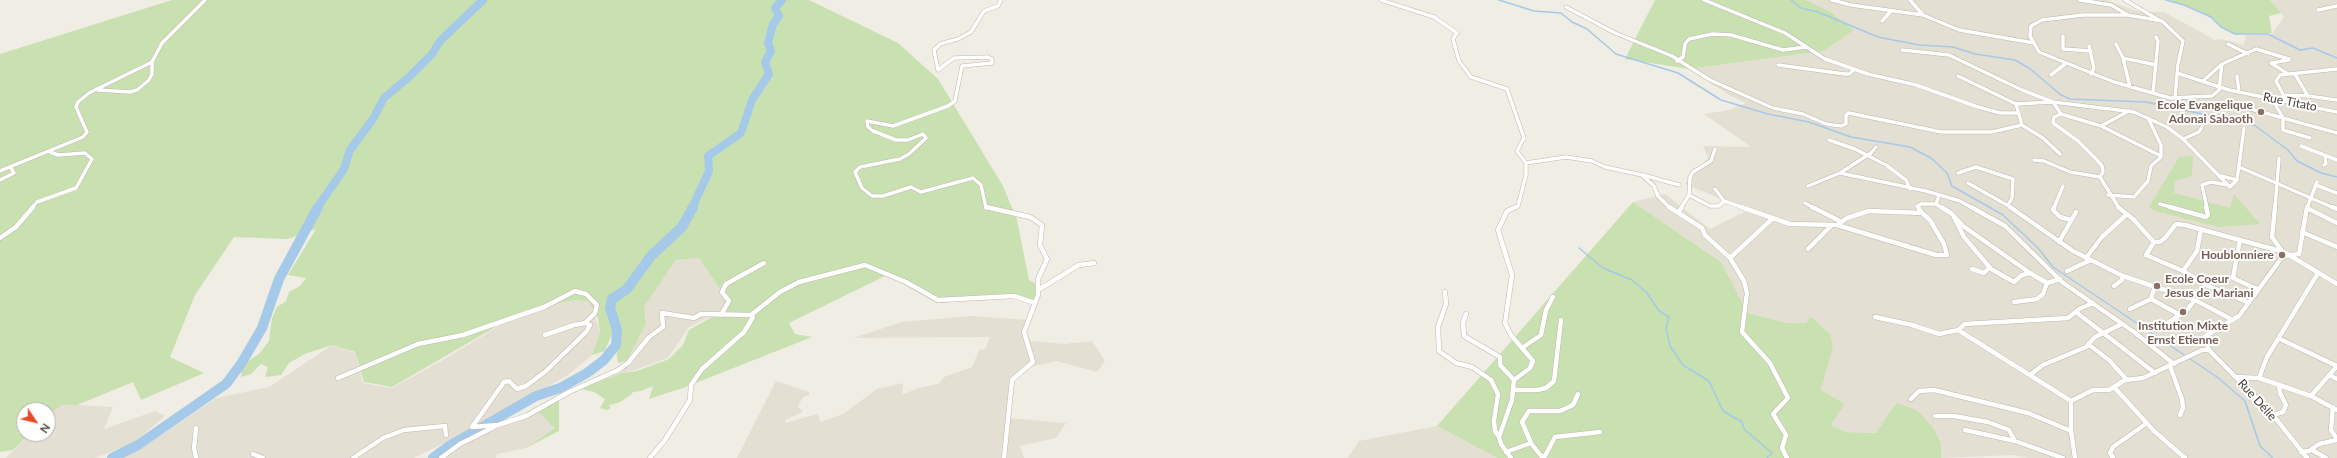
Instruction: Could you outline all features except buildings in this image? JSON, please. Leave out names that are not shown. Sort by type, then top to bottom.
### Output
[{"type":"street","points":[[93,92],[130,92],[137,90],[149,80],[152,74],[152,62],[162,43],[184,19],[205,0]]},
{"type":"street","points":[[1001,0],[998,6],[984,11],[971,32],[958,39],[940,44],[934,50],[936,68],[938,70],[942,69],[954,58],[988,58],[992,59],[992,63],[986,65],[970,64],[962,66],[955,101],[948,106],[893,126],[867,121],[868,127],[873,132],[896,140],[908,140],[923,134],[926,138],[909,154],[900,159],[860,167],[855,172],[862,188],[872,196],[883,196],[911,187],[921,192],[973,178],[981,185],[986,208],[1030,217],[1042,225],[1040,245],[1047,260],[1038,279],[1038,290],[1035,303],[1024,332],[1033,362],[1012,380],[1004,458]]},
{"type":"street","points":[[1381,0],[1434,17],[1457,33],[1453,39],[1459,61],[1471,77],[1507,89],[1524,138],[1517,151],[1526,163],[1526,175],[1518,206],[1507,211],[1498,230],[1512,275],[1505,323],[1511,335],[1532,361],[1532,365],[1514,380],[1512,400],[1499,437]]},
{"type":"street","points":[[1704,0],[1785,33],[1824,59],[1896,81],[1916,85],[1978,107],[2000,113],[2018,113]]},
{"type":"street","points":[[1832,0],[1851,5],[1923,15],[1959,30],[2034,43]]},
{"type":"street","points":[[1910,0],[1923,15]]},
{"type":"street","points":[[2080,0],[2107,4],[2128,15]]},
{"type":"street","points":[[2125,0],[2162,21],[2183,41],[2177,73],[2175,97]]},
{"type":"street","points":[[2318,10],[2337,6]]},
{"type":"street","points":[[1566,8],[1615,33],[1660,51],[1710,80],[1774,108],[1803,114],[1826,124],[1841,126],[1846,124],[1846,115],[1849,113],[1941,132],[1992,132],[2022,125]]},
{"type":"street","points":[[1882,21],[1891,10]]},
{"type":"street","points":[[2162,21],[2128,15],[2083,15],[2042,20],[2031,26],[2030,36],[2039,52],[2065,64],[2130,87],[2170,98],[2212,96],[2219,87],[2222,64]]},
{"type":"street","points":[[1677,61],[1683,57],[1685,52],[1685,44],[1689,40],[1712,34],[1731,35],[1784,50],[1806,47]]},
{"type":"street","points":[[2064,36],[2063,49],[2090,51]]},
{"type":"street","points":[[2153,93],[2158,41],[2156,37]]},
{"type":"street","points":[[2116,44],[2123,58],[2130,87]]},
{"type":"street","points":[[2228,44],[2248,54]]},
{"type":"street","points":[[2089,46],[2094,68],[2091,74]]},
{"type":"street","points":[[2203,81],[2212,71],[2222,64],[2248,54],[2256,49],[2290,59],[2271,64],[2288,74]]},
{"type":"street","points":[[1902,50],[1949,55],[2022,90],[2053,102],[2129,110],[2167,127],[2183,139],[2229,186]]},
{"type":"street","points":[[2123,58],[2156,65]]},
{"type":"street","points":[[0,171],[50,152],[86,134],[82,118],[76,105],[93,92],[152,62]]},
{"type":"street","points":[[2051,75],[2065,64]]},
{"type":"street","points":[[1778,65],[1845,74],[1849,74],[1855,69]]},
{"type":"street","points":[[2286,100],[2276,81],[2280,75],[2337,69]]},
{"type":"street","name":"Rue Titato","points":[[2177,73],[2239,92],[2286,100],[2337,112]]},
{"type":"street","points":[[2295,74],[2308,96]]},
{"type":"street","points":[[1958,76],[2016,104],[2044,104],[2053,102]]},
{"type":"street","points":[[2237,76],[2239,92]]},
{"type":"street","points":[[2283,94],[2337,100]]},
{"type":"street","points":[[2271,97],[2283,118],[2283,130],[2310,138]]},
{"type":"street","points":[[2053,102],[2061,114]]},
{"type":"street","points":[[2016,104],[2022,125],[2043,138],[2060,154]]},
{"type":"street","points":[[2240,106],[2337,133]]},
{"type":"street","points":[[2102,126],[2129,110]]},
{"type":"street","points":[[2100,177],[2103,172],[2102,166],[2071,135],[2053,123],[2054,117],[2061,114],[2102,126],[2161,156]]},
{"type":"street","points":[[2108,195],[2130,198],[2138,195],[2148,181],[2151,166],[2161,156],[2161,145],[2150,125],[2148,118]]},
{"type":"street","points":[[2183,139],[2191,138],[2202,130],[2203,125]]},
{"type":"street","points":[[2160,204],[2206,217],[2208,215],[2202,185],[2211,182],[2229,186],[2237,180],[2244,128]]},
{"type":"street","points":[[1829,140],[1855,149],[1898,173],[1906,180],[1910,188]]},
{"type":"street","points":[[2301,146],[2337,160]]},
{"type":"street","points":[[1808,186],[1840,173],[1867,156],[1876,147]]},
{"type":"street","points":[[1678,213],[1689,196],[1690,177],[1693,172],[1706,166],[1711,161],[1711,156],[1715,149]]},
{"type":"street","points":[[0,238],[16,227],[37,202],[76,188],[92,159],[85,153],[58,155],[50,152]]},
{"type":"street","points":[[2324,166],[2326,164],[2325,156]]},
{"type":"street","points":[[1526,163],[1566,157],[1592,161],[1605,167],[1670,181],[1679,185]]},
{"type":"street","points":[[2279,158],[2272,237],[2284,252]]},
{"type":"street","points":[[2034,160],[2044,161],[2070,172],[2100,177]]},
{"type":"street","points":[[1958,173],[1976,167],[2013,179],[2012,198],[2008,204]]},
{"type":"street","points":[[2238,167],[2337,209]]},
{"type":"street","points":[[0,180],[14,173],[11,168]]},
{"type":"street","points":[[1840,173],[1910,188],[1960,201],[2005,226],[2060,279],[2122,324],[2172,365],[2182,399],[2183,408],[2180,415]]},
{"type":"street","points":[[1642,175],[1654,186],[1658,196],[1678,213],[1702,228],[1705,235],[1730,258],[1744,281],[1747,293],[1742,332],[1770,364],[1788,398],[1773,414],[1774,418],[1786,435],[1782,448],[1786,458]]},
{"type":"street","points":[[2220,176],[2237,180]]},
{"type":"street","points":[[2100,177],[2108,195],[2116,205],[2127,214],[2154,242],[2160,242],[2165,238],[2176,224],[2200,229],[2240,240],[2262,244],[2284,252],[2337,284]]},
{"type":"street","points":[[2071,401],[2093,390],[2109,390],[2127,380],[2143,378],[2192,354],[2202,350],[2209,350],[2204,337],[2231,319],[2239,316],[2256,289],[2268,279],[2283,256],[2299,254],[2307,208],[2317,183],[2337,194]]},
{"type":"street","points":[[1968,184],[2008,204],[2029,222],[2058,242],[2088,259],[2123,276],[2195,300],[2231,319]]},
{"type":"street","points":[[2063,186],[2053,210],[2060,217],[2071,220]]},
{"type":"street","points":[[1715,189],[1724,201],[1772,219],[1790,224],[1846,226],[1936,255],[1947,255],[1944,244],[1930,220],[1917,206],[1921,204],[1936,204],[1954,217],[1963,226],[2030,273],[2047,283],[2060,279]]},
{"type":"street","points":[[1936,204],[1939,195]]},
{"type":"street","points":[[1689,196],[1710,206],[1719,206],[1724,201]]},
{"type":"street","points":[[1805,203],[1842,222]]},
{"type":"street","points":[[2307,208],[2337,223]]},
{"type":"street","points":[[1808,250],[1834,225],[1847,218],[1869,211],[1922,213]]},
{"type":"street","points":[[2058,242],[2076,212]]},
{"type":"street","points":[[2067,271],[2075,269],[2088,259],[2102,237],[2127,214]]},
{"type":"street","points":[[1954,217],[1953,220],[1964,237],[1990,268],[2014,282],[2022,275],[2030,273]]},
{"type":"street","points":[[1730,258],[1772,219]]},
{"type":"street","points":[[2182,271],[2197,251],[2200,229]]},
{"type":"street","points":[[2302,232],[2337,247]]},
{"type":"street","points":[[2240,240],[2233,278],[2256,289]]},
{"type":"street","points":[[2154,242],[2146,255],[2182,271],[2206,285],[2248,302]]},
{"type":"street","points":[[1038,290],[1078,265],[1094,262]]},
{"type":"street","points":[[720,316],[729,301],[722,292],[726,284],[764,263]]},
{"type":"street","points":[[441,458],[460,444],[498,425],[526,416],[628,363],[649,337],[663,327],[662,313],[694,318],[700,314],[720,316],[751,315],[780,292],[799,282],[865,265],[906,282],[938,300],[1014,296],[1035,303]]},
{"type":"street","points":[[1972,269],[1984,273],[1990,268]]},
{"type":"street","points":[[2259,378],[2267,357],[2280,339],[2318,273]]},
{"type":"street","points":[[2114,286],[2122,280],[2123,276]]},
{"type":"street","points":[[2014,302],[2037,299],[2043,294],[2047,283]]},
{"type":"street","points":[[2130,309],[2151,299],[2155,286]]},
{"type":"street","points":[[338,378],[418,344],[463,336],[544,308],[575,291],[586,294],[595,301],[597,305],[595,313],[585,323],[564,327],[545,335]]},
{"type":"street","points":[[1445,292],[1445,309],[1438,327],[1439,351],[1456,363],[1472,367],[1491,380],[1498,394],[1494,421],[1495,431],[1506,452],[1511,458]]},
{"type":"street","points":[[1522,348],[1540,335],[1546,310],[1553,297]]},
{"type":"street","points":[[2151,299],[2180,315]]},
{"type":"street","points":[[2160,328],[2186,311],[2195,300]]},
{"type":"street","points":[[1875,317],[1912,325],[1939,334],[1958,330],[1965,324],[2068,318],[2093,303]]},
{"type":"street","points":[[2076,312],[2155,373]]},
{"type":"street","points":[[1466,314],[1463,323],[1464,336],[1500,357],[1500,364],[1514,380]]},
{"type":"street","points":[[650,458],[666,440],[679,415],[690,400],[690,385],[702,368],[744,332],[753,317],[751,315]]},
{"type":"street","points":[[1513,390],[1537,390],[1546,388],[1554,381],[1561,320]]},
{"type":"street","points":[[498,425],[472,427],[494,400],[504,382],[509,381],[517,389],[541,375],[586,332],[590,325],[585,323]]},
{"type":"street","points":[[2030,375],[2043,366],[2088,344],[2102,332],[2122,324]]},
{"type":"street","points":[[1958,330],[2071,401]]},
{"type":"street","points":[[2280,339],[2337,366],[2311,396]]},
{"type":"street","points":[[2088,344],[2110,360],[2127,380]]},
{"type":"street","name":"Rue Délie","points":[[2209,350],[2273,415],[2307,458]]},
{"type":"street","points":[[2329,374],[2337,379]]},
{"type":"street","points":[[2236,377],[2259,378],[2311,396],[2335,409],[2332,430],[2337,439],[2318,444],[2312,450],[2301,452]]},
{"type":"street","points":[[2273,415],[2283,412],[2286,405],[2280,393],[2279,385]]},
{"type":"street","points":[[2114,387],[2147,423],[2185,458]]},
{"type":"street","points":[[1910,399],[1919,391],[1927,389],[1934,390],[2028,413],[2071,431]]},
{"type":"street","points":[[1578,394],[1573,405],[1560,411],[1532,411],[1527,413],[1522,422],[1531,443],[1541,456],[1545,456],[1555,437],[1600,432]]},
{"type":"street","points":[[2071,401],[2071,431],[2075,458]]},
{"type":"street","points":[[1935,416],[1954,416],[1988,422],[2009,430],[2015,441]]},
{"type":"street","points":[[2113,458],[2110,453],[2113,447],[2147,423]]},
{"type":"street","points":[[353,458],[383,438],[404,430],[445,426],[446,435]]},
{"type":"street","points":[[196,428],[194,448],[196,458]]},
{"type":"street","points":[[1965,430],[2015,441],[2063,458]]},
{"type":"street","points":[[1506,452],[1531,443]]},
{"type":"street","points":[[2312,450],[2326,458]]},
{"type":"street","points":[[253,454],[263,458]]},
{"type":"shaded area","points":[[1806,0],[2107,0],[2139,12],[2164,12],[2215,40],[2222,39],[2244,45],[2246,35],[2272,34],[2284,17],[2270,0],[2337,0],[2337,458],[2028,458],[2013,455],[1941,458],[1941,443],[1890,411],[1876,433],[1846,432],[1831,425],[1845,404],[1821,390],[1833,348],[1806,323],[1787,323],[1748,313],[1721,262],[1633,202],[1665,194],[1710,229],[1748,210],[1685,184],[1708,158],[1703,146],[1751,147],[1704,114],[1730,110],[1746,103],[1729,95],[1689,69],[1824,51],[1854,30],[1829,11]]},
{"type":"shaded area","points":[[699,258],[719,288],[726,309],[689,327],[668,358],[635,370],[621,373],[646,324],[644,307],[676,260]]},
{"type":"shaded area","points":[[576,300],[590,302],[600,332],[592,355],[568,375],[480,425],[414,458],[119,458],[142,448],[216,398],[269,387],[332,345],[355,353],[363,383],[392,388],[443,360],[525,310]]},
{"type":"shaded area","points":[[971,316],[1030,320],[1026,331],[1031,341],[1065,344],[1092,341],[1105,361],[1097,372],[1057,361],[1020,369],[1011,386],[1008,418],[1066,423],[1056,438],[1020,446],[1024,458],[737,458],[776,381],[809,392],[809,395],[803,397],[798,406],[803,412],[785,420],[786,423],[817,414],[821,422],[843,414],[877,389],[903,383],[902,395],[918,388],[938,384],[944,377],[972,367],[979,350],[985,349],[990,337],[853,338],[902,322]]},
{"type":"shaded area","points":[[61,404],[113,407],[104,429],[155,411],[165,416],[133,443],[95,458],[6,458],[22,442],[56,442],[56,409]]},
{"type":"shaded area","points":[[536,409],[554,427],[526,448],[497,454],[496,458],[446,458],[461,446]]},
{"type":"shaded area","points":[[1437,426],[1497,458],[1348,458],[1359,441]]},
{"type":"green space","points":[[172,0],[809,0],[898,43],[938,79],[1003,186],[1017,220],[1029,280],[1035,283],[1038,300],[1011,297],[937,303],[887,275],[789,323],[795,334],[812,337],[683,388],[649,399],[653,386],[641,391],[633,392],[631,395],[618,403],[609,405],[611,408],[607,410],[600,408],[605,399],[594,392],[581,389],[621,373],[637,371],[669,359],[683,345],[689,330],[726,309],[719,288],[699,258],[676,260],[644,307],[646,324],[627,361],[618,363],[613,331],[605,351],[592,355],[600,332],[598,319],[589,302],[576,300],[525,310],[392,387],[364,382],[355,352],[332,345],[305,354],[289,363],[281,375],[265,377],[268,367],[261,364],[251,374],[241,377],[242,368],[248,361],[259,354],[269,341],[272,318],[277,307],[286,301],[289,292],[300,286],[306,278],[288,275],[316,229],[288,239],[234,237],[195,295],[170,357],[204,373],[141,400],[133,382],[77,405],[61,405],[56,410],[56,402],[16,402],[16,442],[22,442],[13,450],[0,452],[0,54]]},
{"type":"green space","points":[[1655,0],[1806,0],[1829,11],[1854,30],[1824,51],[1689,69],[1625,59]]},
{"type":"green space","points":[[2166,0],[2270,0],[2281,13],[2269,16],[2272,33],[2235,34],[2221,27],[2214,19],[2192,8]]},
{"type":"green space","points":[[2193,156],[2192,176],[2175,181],[2174,193],[2230,208],[2234,194],[2260,224],[2218,227],[2155,211],[2149,207],[2179,157]]},
{"type":"green space","points":[[1633,202],[1721,262],[1748,313],[1787,323],[1806,323],[1811,317],[1830,334],[1833,348],[1821,390],[1845,404],[1831,425],[1846,432],[1876,433],[1897,403],[1918,411],[1933,428],[1941,443],[1941,458],[1497,458],[1437,426]]},
{"type":"green space","points":[[559,398],[559,431],[526,448],[554,428],[536,409]]},
{"type":"waterway","points":[[317,208],[344,169],[350,150],[373,119],[384,98],[409,77],[432,54],[440,41],[483,0]]},
{"type":"waterway","points":[[692,208],[709,171],[708,156],[741,133],[752,100],[769,74],[765,62],[771,51],[768,43],[773,24],[779,16],[775,8],[782,0]]},
{"type":"waterway","points":[[1499,0],[1534,11],[1561,13],[1572,22],[1587,29],[1616,54],[1678,73],[1721,100],[1768,114],[1809,122],[1851,137],[1910,147],[1931,158],[1947,173],[1952,186],[2003,215],[2038,248],[2053,267],[2217,377],[2245,401],[2260,446],[2273,458]]},
{"type":"waterway","points":[[1791,0],[1801,8],[1818,12],[1878,37],[1919,45],[1953,47],[1975,54],[2015,60],[2029,68],[2061,95],[2070,99],[2146,102],[2254,125],[2288,150],[2297,161],[2321,173],[2337,177]]},
{"type":"waterway","points":[[2166,0],[2184,5],[2211,17],[2221,27],[2235,34],[2268,34],[2300,50],[2313,48],[2337,58]]},
{"type":"waterway","points":[[112,458],[138,445],[226,384],[241,364],[262,328],[279,279],[318,207]]},
{"type":"waterway","points":[[433,458],[449,446],[536,396],[560,388],[587,373],[604,360],[616,345],[617,330],[610,308],[612,299],[627,289],[651,256],[682,227],[693,207]]},
{"type":"waterway","points":[[1579,248],[1603,268],[1632,280],[1647,293],[1659,311],[1669,317],[1666,328],[1670,346],[1683,365],[1709,381],[1723,411],[1742,422],[1744,429],[1772,453],[1767,458]]},
{"type":"place","name":"Ecole Evangelique Adonai Sabaoth","points":[[2261,112]]},
{"type":"place","name":"Houblonniere","points":[[2282,255]]},
{"type":"place","name":"Ecole Coeur Jesus de Mariani","points":[[2157,286]]},
{"type":"place","name":"Institution Mixte Ernst Etienne","points":[[2183,312]]}]
